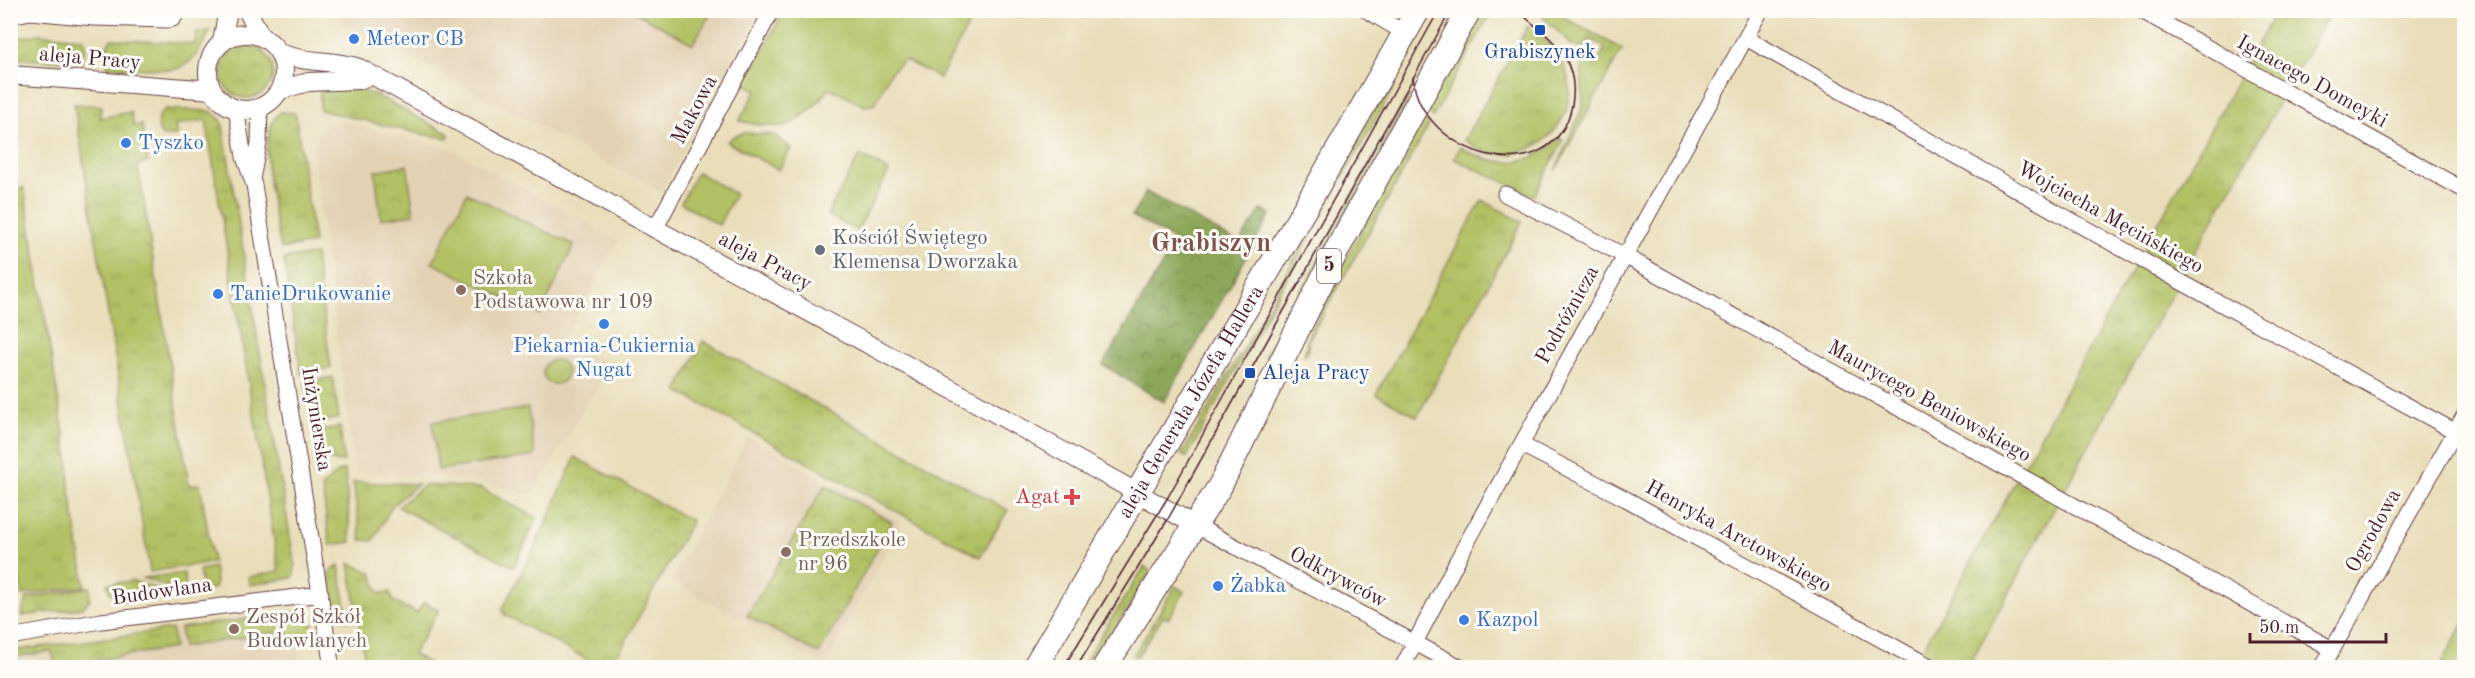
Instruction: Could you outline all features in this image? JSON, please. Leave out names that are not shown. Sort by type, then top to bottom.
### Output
[{"type":"main road","name":"aleja Generała Józefa Hallera","points":[[1034,668],[1301,215],[1418,10]]},
{"type":"main road","name":"5","points":[[1104,668],[1220,486],[1338,248],[1469,10]]},
{"type":"street","points":[[10,16],[31,12],[94,18],[168,20],[173,19],[180,10]]},
{"type":"street","points":[[222,42],[228,10]]},
{"type":"street","points":[[247,10],[261,36],[279,53],[284,68],[280,90]]},
{"type":"street","name":"Makowa","points":[[655,229],[772,10]]},
{"type":"street","points":[[1366,10],[1405,33]]},
{"type":"street","name":"Podróżnicza","points":[[1402,668],[1761,10]]},
{"type":"street","name":"Ignacego Domeyki","points":[[2140,10],[2464,190]]},
{"type":"street","points":[[261,36],[244,34],[228,38],[222,42],[211,57],[211,82],[222,102],[248,110],[268,103],[280,90],[308,82],[359,80],[370,75]]},
{"type":"street","name":"Wojciecha Męcińskiego","points":[[1746,38],[2456,432]]},
{"type":"street","name":"aleja Pracy","points":[[279,53],[300,61],[345,63],[359,68],[722,264],[1195,525]]},
{"type":"street","name":"aleja Pracy","points":[[10,75],[167,87],[211,82]]},
{"type":"street","name":"Inżynierska","points":[[252,179],[259,143],[260,107]]},
{"type":"street","name":"Inżynierska","points":[[236,108],[244,157],[252,179],[332,668]]},
{"type":"street","name":"Maurycego Beniowskiego","points":[[1505,194],[1625,256],[2332,649]]},
{"type":"street","name":"Ogrodowa","points":[[2322,668],[2464,416]]},
{"type":"street","name":"Henryka Arctowskiego","points":[[1522,446],[1626,499],[1933,668]]},
{"type":"street","name":"Odkrywców","points":[[1195,525],[1462,668]]},
{"type":"street","name":"Budowlana","points":[[10,637],[101,621],[321,594]]},
{"type":"shaded area","points":[[348,10],[760,11],[661,192],[342,21]]},
{"type":"shaded area","name":"Szkoła Podstawowa nr 109","points":[[341,121],[452,149],[619,240],[563,340],[610,366],[532,495],[486,483],[424,474],[355,473],[312,146],[318,134],[328,125]]},
{"type":"shaded area","name":"Przedszkole nr 96","points":[[748,437],[902,522],[825,666],[671,581]]},
{"type":"shaded area","name":"Zespół Szkół Budowlanych","points":[[293,612],[302,667],[11,667],[10,651]]},
{"type":"green space","points":[[633,11],[712,11],[693,44]]},
{"type":"green space","points":[[784,11],[953,11],[971,20],[940,78],[904,60],[890,73],[875,104],[865,106],[829,88],[808,111],[788,124],[771,126],[739,121],[757,90],[744,84]]},
{"type":"green space","points":[[1430,11],[1434,11],[1394,82],[1396,83],[1187,457],[1181,455],[1275,295],[1329,189]]},
{"type":"green space","points":[[1482,11],[1492,11],[1433,117],[1427,109]]},
{"type":"green space","points":[[1537,11],[1552,11],[1622,49],[1555,171],[1583,106],[1582,58],[1597,65],[1605,47],[1589,39],[1585,48],[1572,45]]},
{"type":"green space","points":[[2276,11],[2331,11],[2185,270],[1968,667],[1912,668]]},
{"type":"green space","points":[[1528,26],[1548,44],[1561,60],[1569,84],[1568,102],[1563,118],[1553,132],[1540,143],[1524,151],[1507,154],[1489,153],[1464,140]]},
{"type":"green space","points":[[210,31],[191,61],[179,68],[171,70],[108,67],[105,60],[106,49],[111,39],[195,44],[196,32]]},
{"type":"green space","points":[[40,34],[82,38],[86,44],[82,63],[11,58],[11,39]]},
{"type":"green space","points":[[242,46],[252,46],[266,53],[273,72],[266,91],[252,98],[242,98],[232,94],[225,87],[221,77],[221,67],[225,57],[232,50]]},
{"type":"green space","points":[[320,87],[350,88],[374,94],[449,134],[448,138],[420,134],[320,110]]},
{"type":"green space","points":[[1409,97],[1271,359],[1265,356]]},
{"type":"green space","points":[[74,104],[102,106],[100,118],[131,112],[134,126],[142,125],[148,162],[138,165],[189,485],[200,484],[213,562],[150,572]]},
{"type":"green space","points":[[166,109],[211,111],[222,121],[295,567],[292,578],[250,585],[248,577],[279,571],[206,120],[175,125],[177,136],[162,136],[158,121],[160,114]]},
{"type":"green space","points":[[280,112],[294,113],[296,117],[314,243],[281,249],[271,198],[267,157],[272,123]]},
{"type":"green space","points":[[1423,117],[1429,125],[1308,341],[1308,351],[1304,356],[1310,331],[1347,257]]},
{"type":"green space","points":[[744,133],[774,135],[791,148],[779,170],[727,142],[734,136]]},
{"type":"green space","points":[[1560,138],[1563,141],[1534,196],[1454,159],[1460,147],[1487,159],[1512,162],[1524,160],[1537,155]]},
{"type":"green space","points":[[860,155],[889,171],[857,231],[827,215]]},
{"type":"green space","points":[[407,165],[414,214],[381,219],[375,171]]},
{"type":"green space","points":[[697,172],[735,194],[719,225],[681,203]]},
{"type":"green space","points":[[24,188],[69,465],[69,484],[85,586],[22,595],[10,521],[10,190]]},
{"type":"green space","points":[[1146,192],[1239,243],[1261,210],[1271,214],[1164,402],[1103,365],[1176,241],[1132,216]]},
{"type":"green space","points":[[467,193],[574,245],[540,315],[432,263]]},
{"type":"green space","points":[[1482,200],[1522,222],[1417,417],[1376,394]]},
{"type":"green space","points":[[315,254],[331,368],[301,374],[284,259]]},
{"type":"green space","points":[[703,341],[1008,510],[980,557],[677,391]]},
{"type":"green space","points":[[555,360],[560,361],[566,367],[566,377],[560,383],[555,384],[550,383],[544,377],[543,372],[544,367],[550,361]]},
{"type":"green space","points":[[333,377],[339,418],[312,424],[305,383]]},
{"type":"green space","points":[[528,408],[535,456],[438,470],[432,422]]},
{"type":"green space","points":[[340,427],[344,461],[337,462],[317,454],[314,432]]},
{"type":"green space","points":[[575,457],[692,521],[611,667],[600,667],[505,615],[502,610],[536,545]]},
{"type":"green space","points":[[345,470],[351,542],[330,545],[322,486],[340,471]]},
{"type":"green space","points":[[353,482],[418,484],[392,506],[373,541],[361,540]]},
{"type":"green space","points":[[424,485],[480,488],[537,518],[514,567],[398,507]]},
{"type":"green space","points":[[825,485],[892,522],[819,654],[747,616]]},
{"type":"green space","points":[[349,563],[372,573],[378,593],[390,592],[393,601],[417,613],[424,602],[439,610],[413,654],[435,667],[366,667]]},
{"type":"green space","points":[[339,566],[348,620],[335,616],[328,577],[332,570]]},
{"type":"green space","points":[[214,567],[216,582],[214,588],[203,592],[199,570]]},
{"type":"green space","points":[[1144,567],[1151,571],[1090,667],[1081,667]]},
{"type":"green space","points":[[184,573],[187,593],[142,578]]},
{"type":"green space","points":[[133,581],[178,596],[121,601],[109,592],[107,584]]},
{"type":"green space","points":[[1175,586],[1185,592],[1168,619],[1163,616],[1138,656],[1133,656]]},
{"type":"green space","points":[[90,587],[90,599],[83,608],[21,616],[27,598]]},
{"type":"green space","points":[[303,611],[313,624],[315,639],[290,642],[287,631],[183,647],[180,628]]},
{"type":"green space","points":[[2464,621],[2464,667],[2440,667]]},
{"type":"green space","points":[[172,629],[174,648],[55,666],[52,651],[16,657],[18,667],[11,667],[11,651]]},
{"type":"tram line","points":[[1063,668],[1168,497],[1439,10]]},
{"type":"tram line","points":[[1076,668],[1168,519],[1451,10]]},
{"type":"tram line","points":[[1413,77],[1421,104],[1438,127],[1461,144],[1488,155],[1515,157],[1540,150],[1560,133],[1572,105],[1572,80],[1567,62],[1559,49],[1549,37],[1518,10]]},
{"type":"place","name":"Grabiszynek","points":[[1540,30]]},
{"type":"place","name":"Meteor CB","points":[[354,39]]},
{"type":"place","name":"Tyszko","points":[[126,143]]},
{"type":"place","name":"Kościół Świętego Klemensa Dworzaka","points":[[820,250]]},
{"type":"place","name":"Szkoła Podstawowa nr 109","points":[[461,290]]},
{"type":"place","name":"TanieDrukowanie","points":[[218,294]]},
{"type":"place","name":"Piekarnia-Cukiernia Nugat","points":[[604,324]]},
{"type":"place","name":"Aleja Pracy","points":[[1250,373]]},
{"type":"place","name":"Agat","points":[[1072,497]]},
{"type":"place","name":"Przedszkole nr 96","points":[[786,552]]},
{"type":"place","name":"Żabka","points":[[1218,586]]},
{"type":"place","name":"Kazpol","points":[[1464,620]]},
{"type":"place","name":"Zespół Szkół Budowlanych","points":[[234,629]]},
{"type":"district","name":"Grabiszyn","points":[[1211,243]]}]
